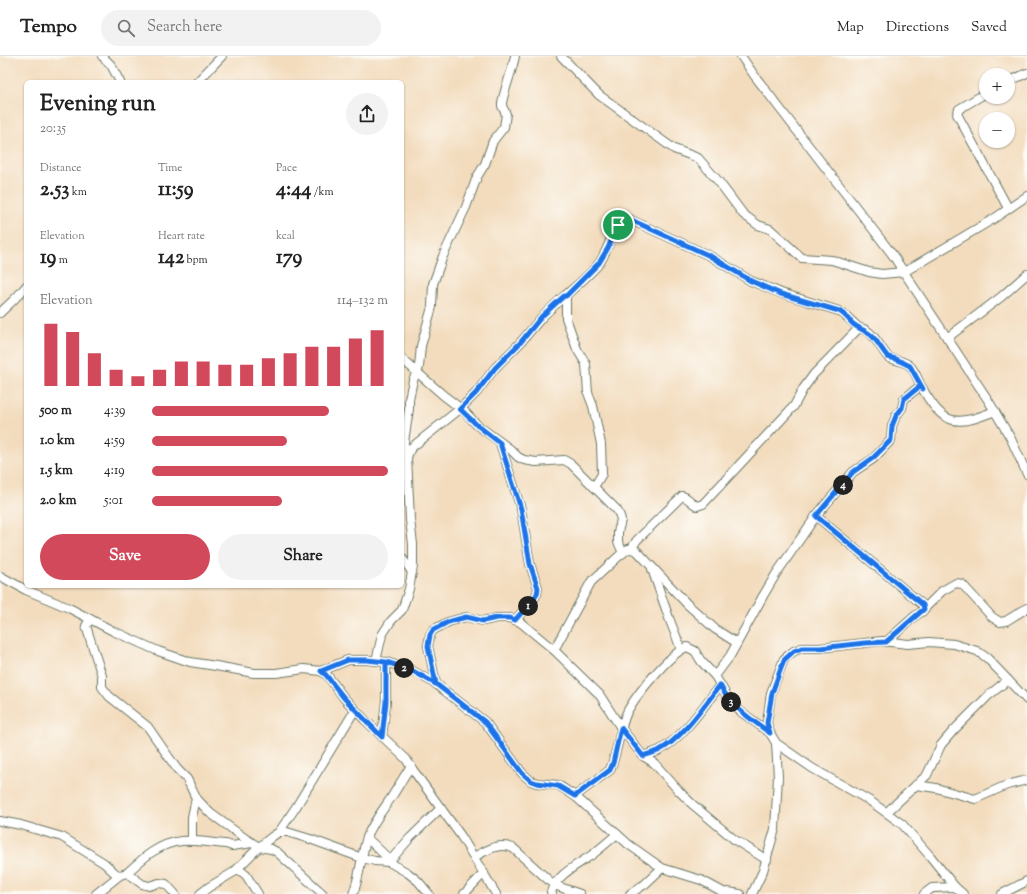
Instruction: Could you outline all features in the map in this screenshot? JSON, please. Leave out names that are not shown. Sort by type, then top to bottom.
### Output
[{"type":"street","points":[[102,56],[111,65],[119,80]]},
{"type":"street","points":[[199,80],[222,56]]},
{"type":"street","points":[[376,661],[382,635],[391,621],[402,610],[409,589],[412,572],[414,544],[410,520],[410,494],[407,457],[404,442],[409,399],[413,380],[419,367],[421,346],[432,307],[432,284],[443,256],[466,207],[477,177],[485,164],[493,141],[504,127],[506,114],[502,103],[507,81],[516,56]]},
{"type":"street","points":[[561,56],[599,95],[674,149],[698,158],[719,182],[743,214],[758,225],[770,229],[802,258],[832,260],[869,272],[882,274],[904,272],[1027,196]]},
{"type":"street","points":[[741,56],[892,254],[995,412],[1010,438],[1027,474]]},
{"type":"street","points":[[1015,79],[1027,73]]},
{"type":"street","points":[[979,97],[959,109],[957,114],[1008,208]]},
{"type":"street","points":[[406,453],[460,409],[476,393],[495,368],[520,343],[542,316],[564,296],[566,296],[599,263],[608,248],[618,225],[624,219],[629,219],[710,256],[751,281],[781,294],[839,311],[859,328],[862,328],[873,337],[888,357],[910,366],[923,389],[940,413],[950,420],[955,421],[995,412]]},
{"type":"street","points":[[947,338],[1001,297],[1027,274]]},
{"type":"street","points":[[0,313],[24,289]]},
{"type":"street","points":[[566,296],[566,318],[577,349],[586,364],[588,393],[593,406],[601,444],[602,474],[594,487]]},
{"type":"street","points":[[554,650],[591,582],[623,553],[632,549],[637,540],[682,496],[686,497],[697,506],[703,504],[794,406],[803,389],[814,374],[859,328]]},
{"type":"street","points":[[404,361],[477,425],[510,449],[518,457],[524,460],[536,462],[564,460],[571,464],[617,510],[620,516],[618,542],[623,553]]},
{"type":"street","points":[[715,676],[730,656],[769,585],[816,516],[853,472],[873,458],[891,440],[892,426],[896,416],[902,408],[904,399],[919,387],[923,389]]},
{"type":"street","points":[[500,443],[521,509],[530,564],[538,588],[537,594],[533,600],[515,620]]},
{"type":"street","points":[[404,486],[410,494]]},
{"type":"street","points":[[816,516],[923,605],[924,609]]},
{"type":"street","points":[[632,549],[637,551],[687,604],[715,629],[737,643]]},
{"type":"street","points":[[404,561],[412,572]]},
{"type":"street","points":[[650,564],[681,649]]},
{"type":"street","points":[[0,576],[26,590],[56,602],[158,651],[190,662],[254,673],[276,673],[304,669],[321,671],[348,660],[386,662],[411,670],[436,684],[485,722],[522,773],[531,781],[558,786],[575,796],[628,844],[662,868],[701,880],[724,894],[728,892],[740,894]]},
{"type":"street","points":[[886,642],[942,591],[956,583],[962,584],[992,617],[1000,622],[1006,621],[1027,608]]},
{"type":"street","points":[[436,684],[428,646],[430,635],[433,630],[448,622],[466,617],[483,621],[497,618],[510,618],[520,622],[554,650],[599,694],[621,728],[643,756],[654,763],[679,791],[715,824],[736,840],[767,860]]},
{"type":"street","points":[[90,619],[86,626],[102,676],[102,687],[109,696],[148,727],[177,768],[187,779],[196,798],[210,813],[256,845]]},
{"type":"street","points":[[963,894],[955,887],[902,824],[870,801],[812,768],[776,743],[770,733],[767,723],[772,693],[784,660],[794,651],[802,648],[820,648],[886,642],[908,644],[942,642],[977,651],[987,658],[1027,700]]},
{"type":"street","points":[[575,796],[610,770],[621,728],[632,703],[660,668],[681,649],[687,647],[695,651],[715,676],[728,698],[740,711],[770,733]]},
{"type":"street","points":[[382,737],[386,702],[386,662]]},
{"type":"street","points":[[321,671],[355,710],[406,759],[474,857],[496,894]]},
{"type":"street","points":[[886,812],[927,775],[941,745],[990,695],[1008,680]]},
{"type":"street","points":[[643,756],[658,751],[674,740],[720,685]]},
{"type":"street","points":[[200,894],[238,869],[256,845],[279,832],[296,807],[355,710]]},
{"type":"street","points":[[752,894],[767,860],[775,829],[778,777],[776,743]]},
{"type":"street","points":[[353,894],[358,881],[367,838],[376,817],[390,799],[411,766]]},
{"type":"street","points":[[916,785],[936,788],[975,799],[1007,785],[1027,780]]},
{"type":"street","points":[[192,841],[192,816],[196,798]]},
{"type":"street","points":[[279,832],[287,832],[310,839],[362,858],[375,861],[390,861],[410,838],[440,808]]},
{"type":"street","points":[[0,821],[62,836],[104,863],[116,874],[123,874],[149,886],[159,883],[166,884],[175,894]]},
{"type":"street","points":[[553,890],[572,868],[592,855],[617,834]]},
{"type":"street","points":[[367,838],[390,861],[418,881],[429,894]]},
{"type":"street","points":[[96,894],[155,850],[181,841],[192,841],[226,844],[232,846],[256,845],[271,848],[323,894]]},
{"type":"street","points":[[474,857],[492,848],[507,845],[513,848],[553,890],[580,894]]},
{"type":"street","points":[[630,894],[645,884],[662,868]]},
{"type":"street","points":[[238,869],[246,875],[255,887],[258,894]]},
{"type":"street","points":[[464,894],[484,873]]},
{"type":"street","points":[[1002,894],[1027,881]]},
{"type":"street","points":[[924,894],[932,888],[955,887]]},
{"type":"route","points":[[618,225],[608,248],[599,263],[566,296],[564,296],[542,316],[507,358],[495,368],[476,393],[460,409],[500,443],[521,509],[530,564],[538,588],[537,594],[515,620],[510,618],[497,618],[483,621],[466,617],[448,622],[433,630],[430,635],[428,646],[436,684],[411,670],[386,662],[386,702],[382,737],[344,698],[326,675],[321,671],[348,660],[386,662],[411,670],[436,684],[485,722],[522,773],[531,781],[558,786],[575,796],[610,770],[621,728],[643,756],[658,751],[674,740],[720,685],[728,698],[740,711],[770,733],[767,723],[772,693],[784,660],[794,651],[802,648],[820,648],[882,641],[886,642],[924,609],[923,605],[816,516],[837,493],[853,472],[873,458],[891,440],[892,426],[896,416],[902,408],[904,399],[919,387],[923,389],[910,366],[888,357],[873,337],[862,328],[859,328],[839,311],[781,294],[751,281],[689,245],[629,219],[625,218],[618,225]]}]
